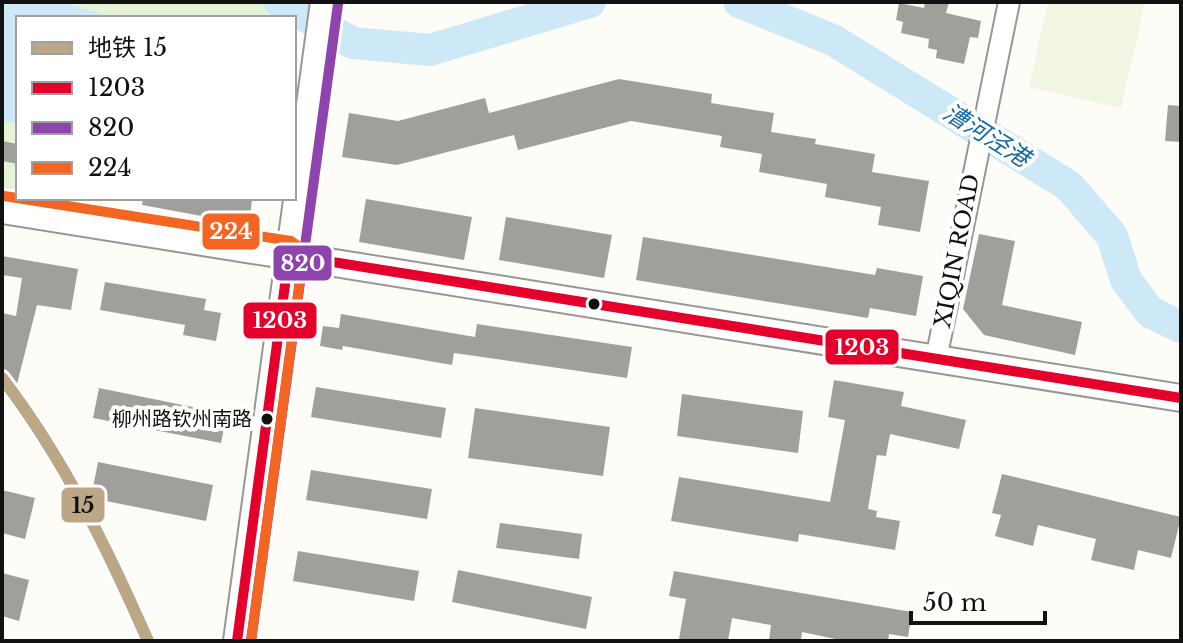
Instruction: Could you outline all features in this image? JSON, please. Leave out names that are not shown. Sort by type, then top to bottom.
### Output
[{"type":"street","points":[[237,641],[324,2]]},
{"type":"street","name":"XIQIN ROAD","points":[[936,359],[1009,2]]},
{"type":"street","points":[[2,210],[1181,398]]},
{"type":"green space","points":[[2,2],[280,2],[284,5],[282,16],[16,16],[16,195],[2,193]]},
{"type":"green space","points":[[1048,2],[1145,2],[1121,108],[1029,87]]},
{"type":"water","points":[[2,2],[62,2],[108,16],[16,16],[16,123],[2,122]]},
{"type":"building","points":[[925,2],[949,2],[946,13],[981,21],[978,38],[970,37],[964,64],[936,58],[937,50],[928,48],[929,39],[901,33],[903,22],[896,20],[899,3],[924,8]]},
{"type":"building","points":[[619,79],[712,94],[711,103],[774,113],[771,132],[816,139],[815,144],[875,154],[872,172],[929,181],[920,232],[878,225],[881,207],[825,197],[827,184],[759,172],[762,154],[720,147],[722,136],[631,121],[518,150],[514,135],[397,165],[342,157],[349,113],[398,121],[485,98],[489,113]]},
{"type":"building","points":[[1168,105],[1181,106],[1181,142],[1165,141]]},
{"type":"building","points":[[2,141],[16,144],[16,164],[2,161]]},
{"type":"building","points":[[366,199],[472,217],[464,260],[359,242]]},
{"type":"building","points":[[143,200],[252,200],[251,210],[234,222],[142,205]]},
{"type":"building","points":[[506,217],[612,235],[604,278],[499,260]]},
{"type":"building","points":[[979,234],[1015,241],[1002,305],[1082,322],[1075,355],[984,335],[963,309]]},
{"type":"building","points":[[643,237],[875,275],[877,268],[923,276],[916,316],[870,308],[868,318],[636,280]]},
{"type":"building","points":[[2,256],[78,269],[71,310],[37,305],[16,388],[2,384],[2,313],[16,316],[22,278],[2,275]]},
{"type":"building","points":[[105,282],[206,299],[204,310],[221,313],[216,341],[183,335],[185,325],[100,310]]},
{"type":"building","points":[[341,314],[475,337],[477,324],[632,347],[627,378],[454,353],[452,365],[343,346],[342,350],[320,346],[323,326],[339,328]]},
{"type":"building","points":[[834,380],[904,392],[901,406],[966,420],[959,449],[890,434],[886,456],[877,455],[868,509],[877,511],[876,517],[900,521],[895,550],[799,534],[798,542],[671,521],[679,477],[830,502],[845,420],[828,417]]},
{"type":"building","points":[[316,387],[446,408],[441,438],[311,417]]},
{"type":"building","points":[[99,388],[227,414],[221,443],[93,418]]},
{"type":"building","points":[[682,394],[803,411],[798,453],[677,436]]},
{"type":"building","points":[[475,408],[610,427],[603,476],[468,458]]},
{"type":"building","points":[[98,462],[213,485],[206,521],[91,498]]},
{"type":"building","points":[[311,470],[432,489],[427,519],[306,500]]},
{"type":"building","points":[[1002,474],[1181,517],[1171,558],[1138,550],[1134,570],[1091,560],[1096,539],[1038,525],[1033,546],[995,536],[1001,515],[992,513]]},
{"type":"building","points":[[2,490],[35,498],[25,539],[2,533]]},
{"type":"building","points":[[500,523],[582,534],[579,559],[496,548]]},
{"type":"building","points":[[298,551],[419,571],[414,601],[293,581]]},
{"type":"building","points":[[458,570],[592,597],[586,629],[452,602]]},
{"type":"building","points":[[674,571],[912,612],[908,637],[889,634],[888,641],[845,641],[802,632],[801,641],[769,641],[771,625],[732,618],[728,641],[679,639],[686,599],[669,596]]},
{"type":"building","points":[[2,573],[29,580],[19,621],[2,616]]},
{"type":"waterway","name":"漕河泾港","points":[[280,2],[353,43],[430,50],[590,2]]},
{"type":"waterway","name":"漕河泾港","points":[[739,2],[833,40],[1069,186],[1112,236],[1126,280],[1150,312],[1181,327]]},
{"type":"metro line","name":"15","points":[[2,378],[65,472],[117,572],[148,641]]},
{"type":"transit line","name":"820","points":[[251,641],[338,4]]},
{"type":"transit line","name":"224","points":[[4,196],[16,198]]},
{"type":"transit line","name":"224","points":[[30,200],[291,241],[301,248],[303,257],[251,641]]},
{"type":"transit line","name":"1203","points":[[237,641],[289,255],[1181,398]]},
{"type":"place","name":"柳州路钦州南路","points":[[267,419]]}]
